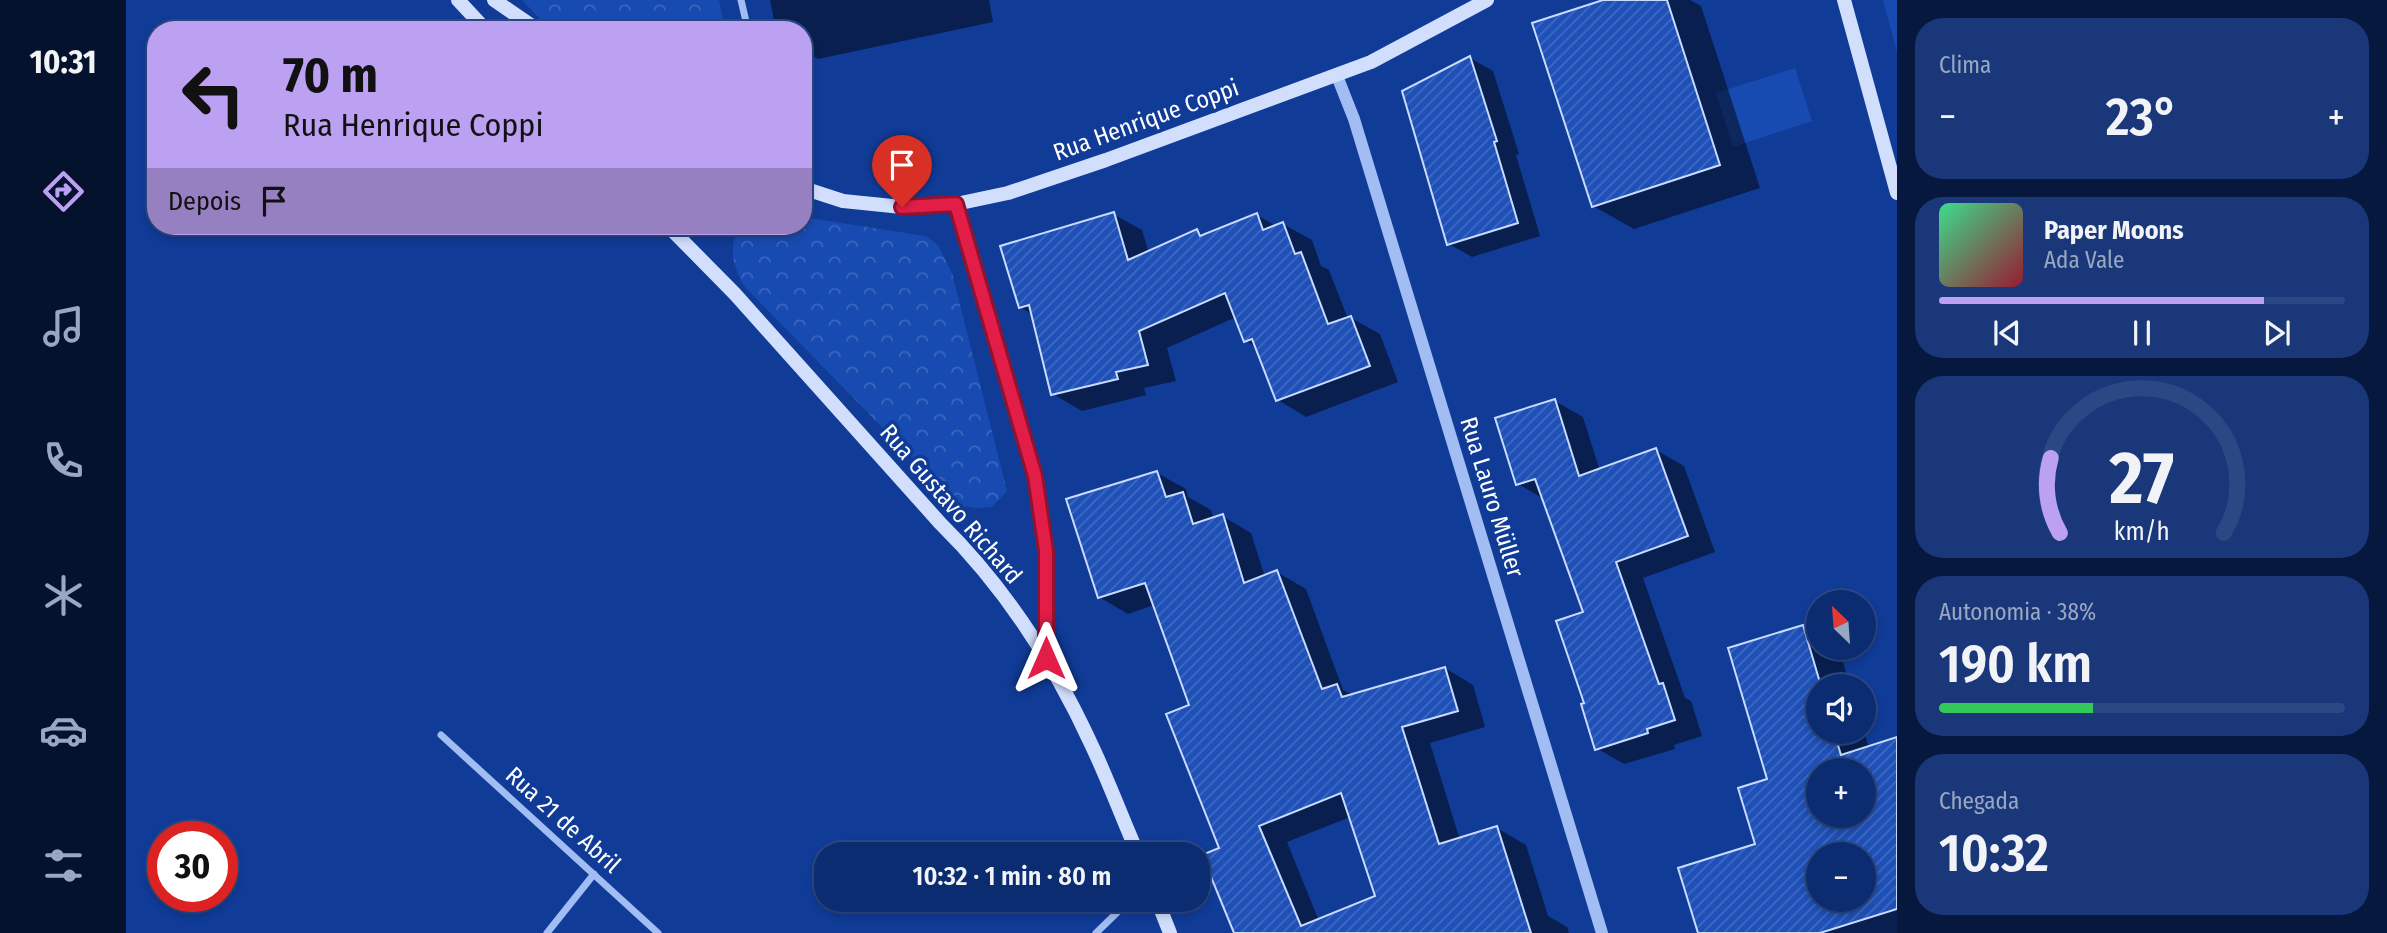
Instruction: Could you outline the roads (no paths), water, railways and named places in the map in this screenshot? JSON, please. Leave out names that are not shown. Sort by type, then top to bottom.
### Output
[{"type":"main road","points":[[458,0],[478,21]]},
{"type":"main road","points":[[494,0],[525,21]]},
{"type":"main road","name":"Rua Henrique Coppi","points":[[812,191],[843,201],[902,207],[956,204],[1008,192],[1337,76],[1371,62],[1487,0]]},
{"type":"main road","points":[[1844,0],[1897,193]]},
{"type":"main road","name":"Rua Gustavo Richard","points":[[677,235],[735,294],[995,583],[1046,658],[1092,746],[1133,842]]},
{"type":"main road","points":[[1162,912],[1170,933]]},
{"type":"street","points":[[741,0],[746,21]]},
{"type":"street","name":"Rua Lauro Müller","points":[[1337,76],[1354,119],[1602,933]]},
{"type":"street","points":[[956,204],[1035,476],[1046,551],[1046,658]]},
{"type":"street","name":"Rua 21 de Abril","points":[[441,735],[659,933]]},
{"type":"street","points":[[547,933],[594,874]]},
{"type":"street","points":[[1097,933],[1118,912]]}]
